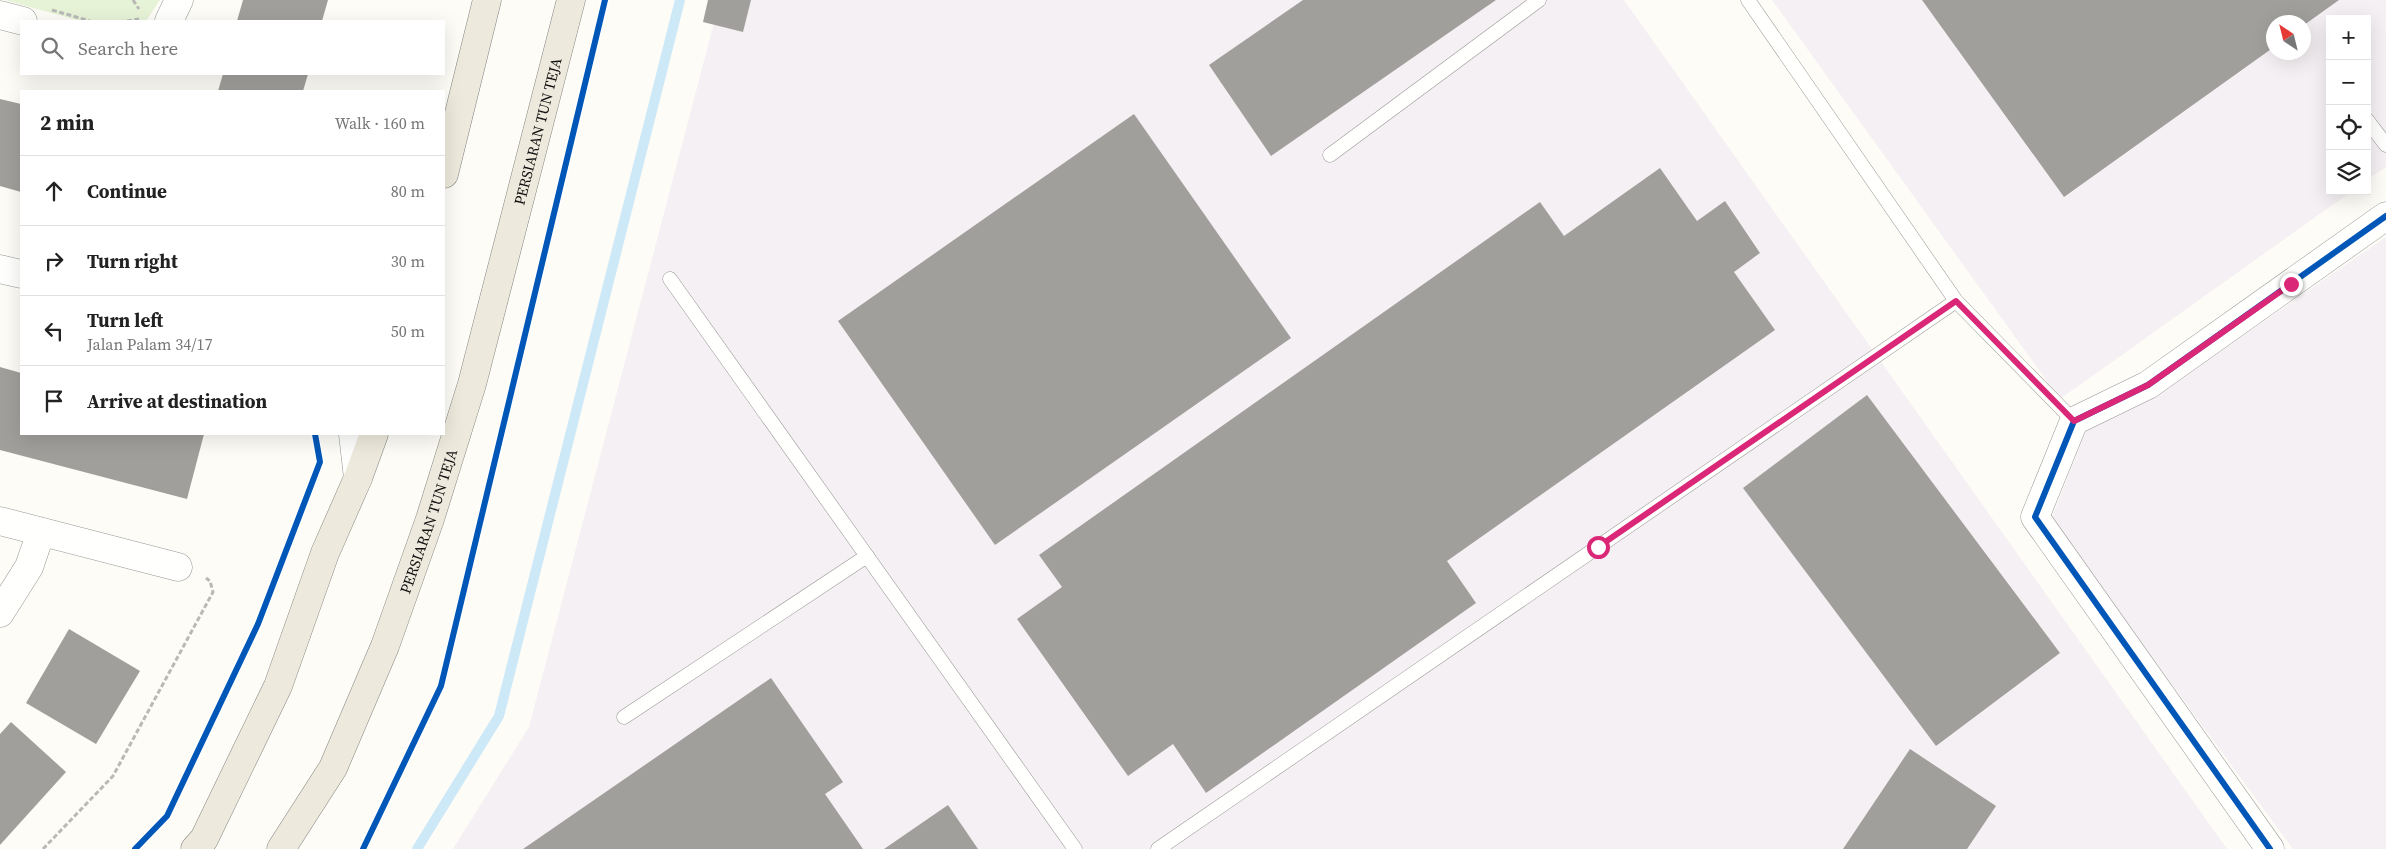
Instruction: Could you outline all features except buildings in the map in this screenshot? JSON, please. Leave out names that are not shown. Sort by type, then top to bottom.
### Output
[{"type":"main road","points":[[445,170],[487,0]]},
{"type":"main road","name":"PERSIARAN TUN TEJA","points":[[281,849],[333,768],[385,646],[430,519],[472,384],[571,0]]},
{"type":"main road","points":[[195,849],[204,839],[278,686],[325,554],[358,478],[374,435]]},
{"type":"street","points":[[169,20],[179,0]]},
{"type":"street","points":[[0,15],[20,20]]},
{"type":"street","points":[[2270,849],[2034,517],[2074,421],[2148,385],[2386,216]]},
{"type":"street","points":[[0,269],[20,274]]},
{"type":"street","points":[[353,435],[358,478]]},
{"type":"street","points":[[0,521],[178,567]]},
{"type":"street","points":[[0,613],[29,566],[41,532]]},
{"type":"lane","points":[[1330,155],[1539,0]]},
{"type":"lane","points":[[1748,0],[1956,301],[2074,421]]},
{"type":"lane","points":[[2371,125],[2386,145]]},
{"type":"lane","points":[[670,279],[1075,849]]},
{"type":"lane","points":[[1158,849],[1956,301]]},
{"type":"lane","points":[[624,716],[867,556]]},
{"type":"path","points":[[43,849],[113,776],[213,592],[210,582],[200,573],[178,567]]},
{"type":"shaded area","points":[[720,0],[1624,0],[2227,849],[453,849],[529,727]]},
{"type":"shaded area","points":[[1772,0],[2386,0],[2386,167],[2371,177],[2371,15],[2326,15],[2326,195],[2346,195],[2060,399]]},
{"type":"shaded area","points":[[2386,237],[2386,849],[2293,849],[2051,520],[2086,431],[2157,395]]},
{"type":"green space","points":[[5,0],[160,0],[147,20],[76,20]]},
{"type":"waterway","points":[[417,849],[499,716],[680,0]]},
{"type":"cycle path","points":[[363,849],[441,686],[605,0]]},
{"type":"cycle path","points":[[2270,849],[2035,517],[2074,421],[2148,385],[2386,216]]},
{"type":"cycle path","points":[[135,849],[167,816],[258,624],[320,462],[315,435]]},
{"type":"route","points":[[1598,547],[1956,301],[2074,421],[2148,385],[2291,284]]}]
